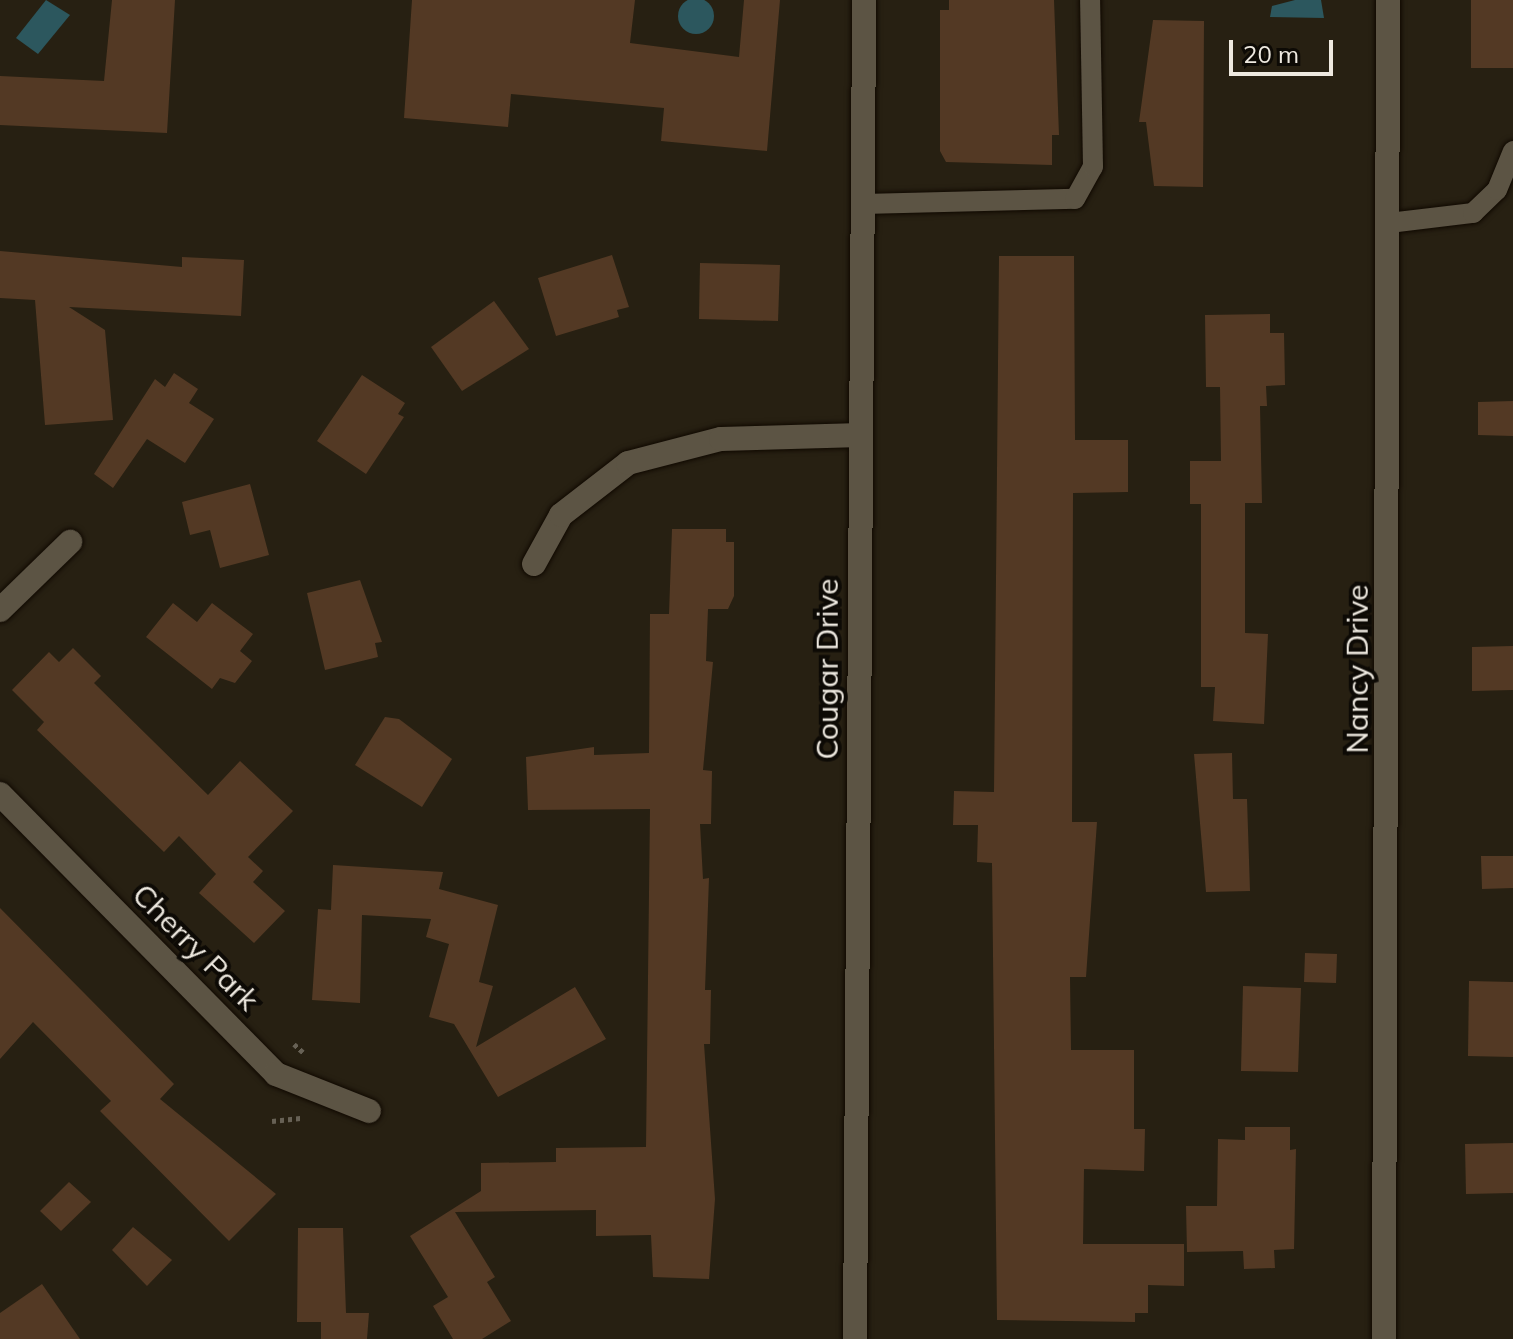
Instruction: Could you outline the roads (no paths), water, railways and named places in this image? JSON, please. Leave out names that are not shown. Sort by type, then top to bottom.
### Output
[{"type":"street","name":"Cougar Drive","points":[[855,1339],[864,0]]},
{"type":"street","name":"Nancy Drive","points":[[1384,1339],[1388,0]]},
{"type":"street","points":[[534,564],[561,515],[628,463],[721,439],[861,435]]},
{"type":"street","points":[[0,610],[70,542]]},
{"type":"street","name":"Cherry Park","points":[[0,794],[276,1074],[369,1111]]},
{"type":"lane","points":[[863,204],[1075,199],[1093,167],[1090,0]]},
{"type":"lane","points":[[1389,223],[1473,213],[1497,190],[1513,151]]},
{"type":"water","points":[[696,-2],[709,3],[714,16],[709,29],[696,34],[683,29],[678,16],[683,3]]},
{"type":"water","points":[[46,0],[70,15],[38,54],[16,38]]},
{"type":"water","points":[[1295,0],[1321,0],[1324,18],[1270,17],[1272,6]]}]
